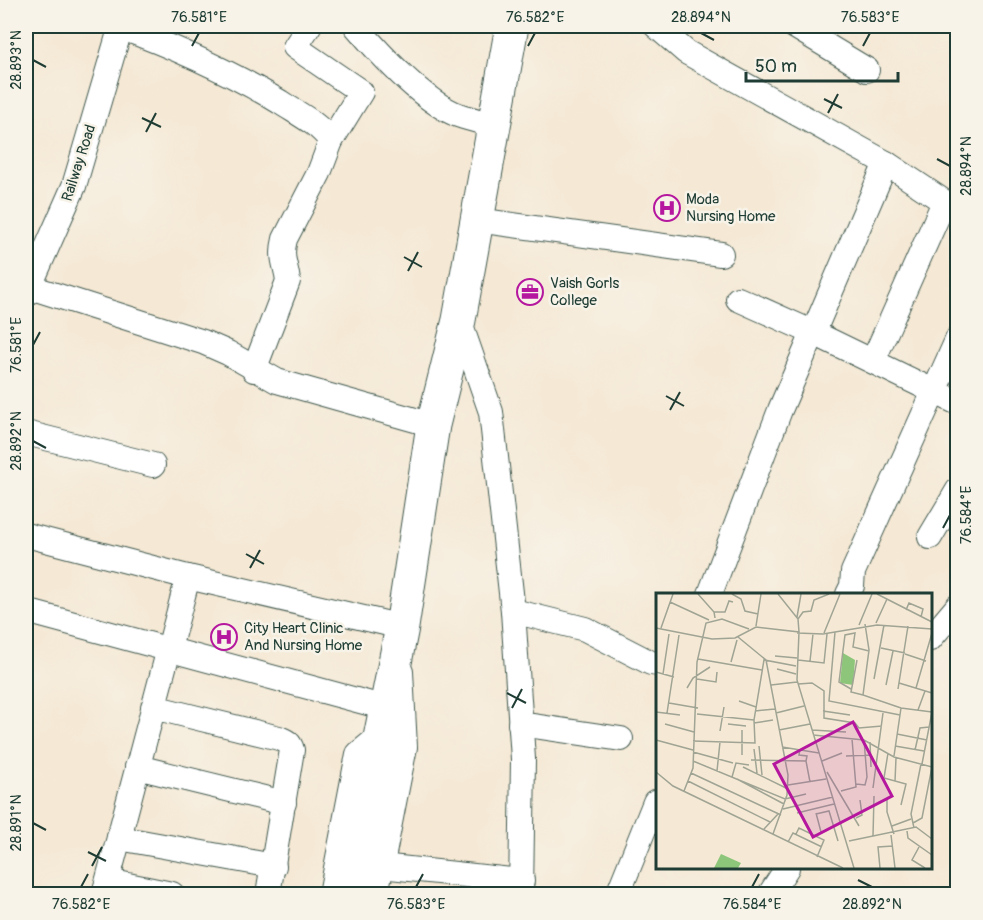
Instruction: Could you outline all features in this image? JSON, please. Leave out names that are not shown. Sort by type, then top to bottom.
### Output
[{"type":"highway","points":[[349,894],[399,643],[433,425],[459,320],[512,26]]},
{"type":"street","points":[[119,26],[198,57],[227,72],[315,124],[331,141]]},
{"type":"street","name":"Railway Road","points":[[28,291],[74,186],[119,26]]},
{"type":"street","points":[[254,370],[288,281],[282,261],[285,240],[319,173],[331,141],[361,92],[295,46],[309,26]]},
{"type":"street","points":[[356,26],[378,52],[435,103],[457,115],[494,125]]},
{"type":"street","points":[[656,26],[686,52],[886,164],[951,207],[873,361]]},
{"type":"street","points":[[795,26],[867,70]]},
{"type":"street","points":[[710,593],[780,410],[886,164]]},
{"type":"street","points":[[477,220],[721,254]]},
{"type":"street","points":[[28,291],[203,342],[228,353],[254,370],[277,381],[433,425]]},
{"type":"street","points":[[738,299],[873,361],[957,403]]},
{"type":"street","points":[[381,866],[522,888],[523,759],[513,611],[491,412],[459,320]]},
{"type":"street","points":[[848,593],[852,586],[853,572],[957,338]]},
{"type":"street","points":[[26,433],[153,465]]},
{"type":"street","points":[[930,537],[957,490]]},
{"type":"street","points":[[26,535],[188,577],[399,643],[405,747],[376,894]]},
{"type":"street","points":[[172,894],[106,888],[188,577]]},
{"type":"street","points":[[932,637],[957,606]]},
{"type":"street","points":[[26,611],[168,649],[384,722],[358,754],[331,894]]},
{"type":"street","points":[[513,611],[585,629],[656,664]]},
{"type":"street","points":[[153,707],[287,741],[292,750],[268,894]]},
{"type":"street","points":[[520,724],[621,739]]},
{"type":"street","points":[[138,767],[284,803]]},
{"type":"street","points":[[618,894],[655,802]]},
{"type":"street","points":[[119,838],[274,866]]},
{"type":"street","points":[[770,894],[786,869]]},
{"type":"place","name":"Moda Nursing Home","points":[[667,208]]},
{"type":"place","name":"Vaish Gorls College","points":[[530,292]]},
{"type":"place","name":"City Heart Clinic And Nursing Home","points":[[224,637]]}]
